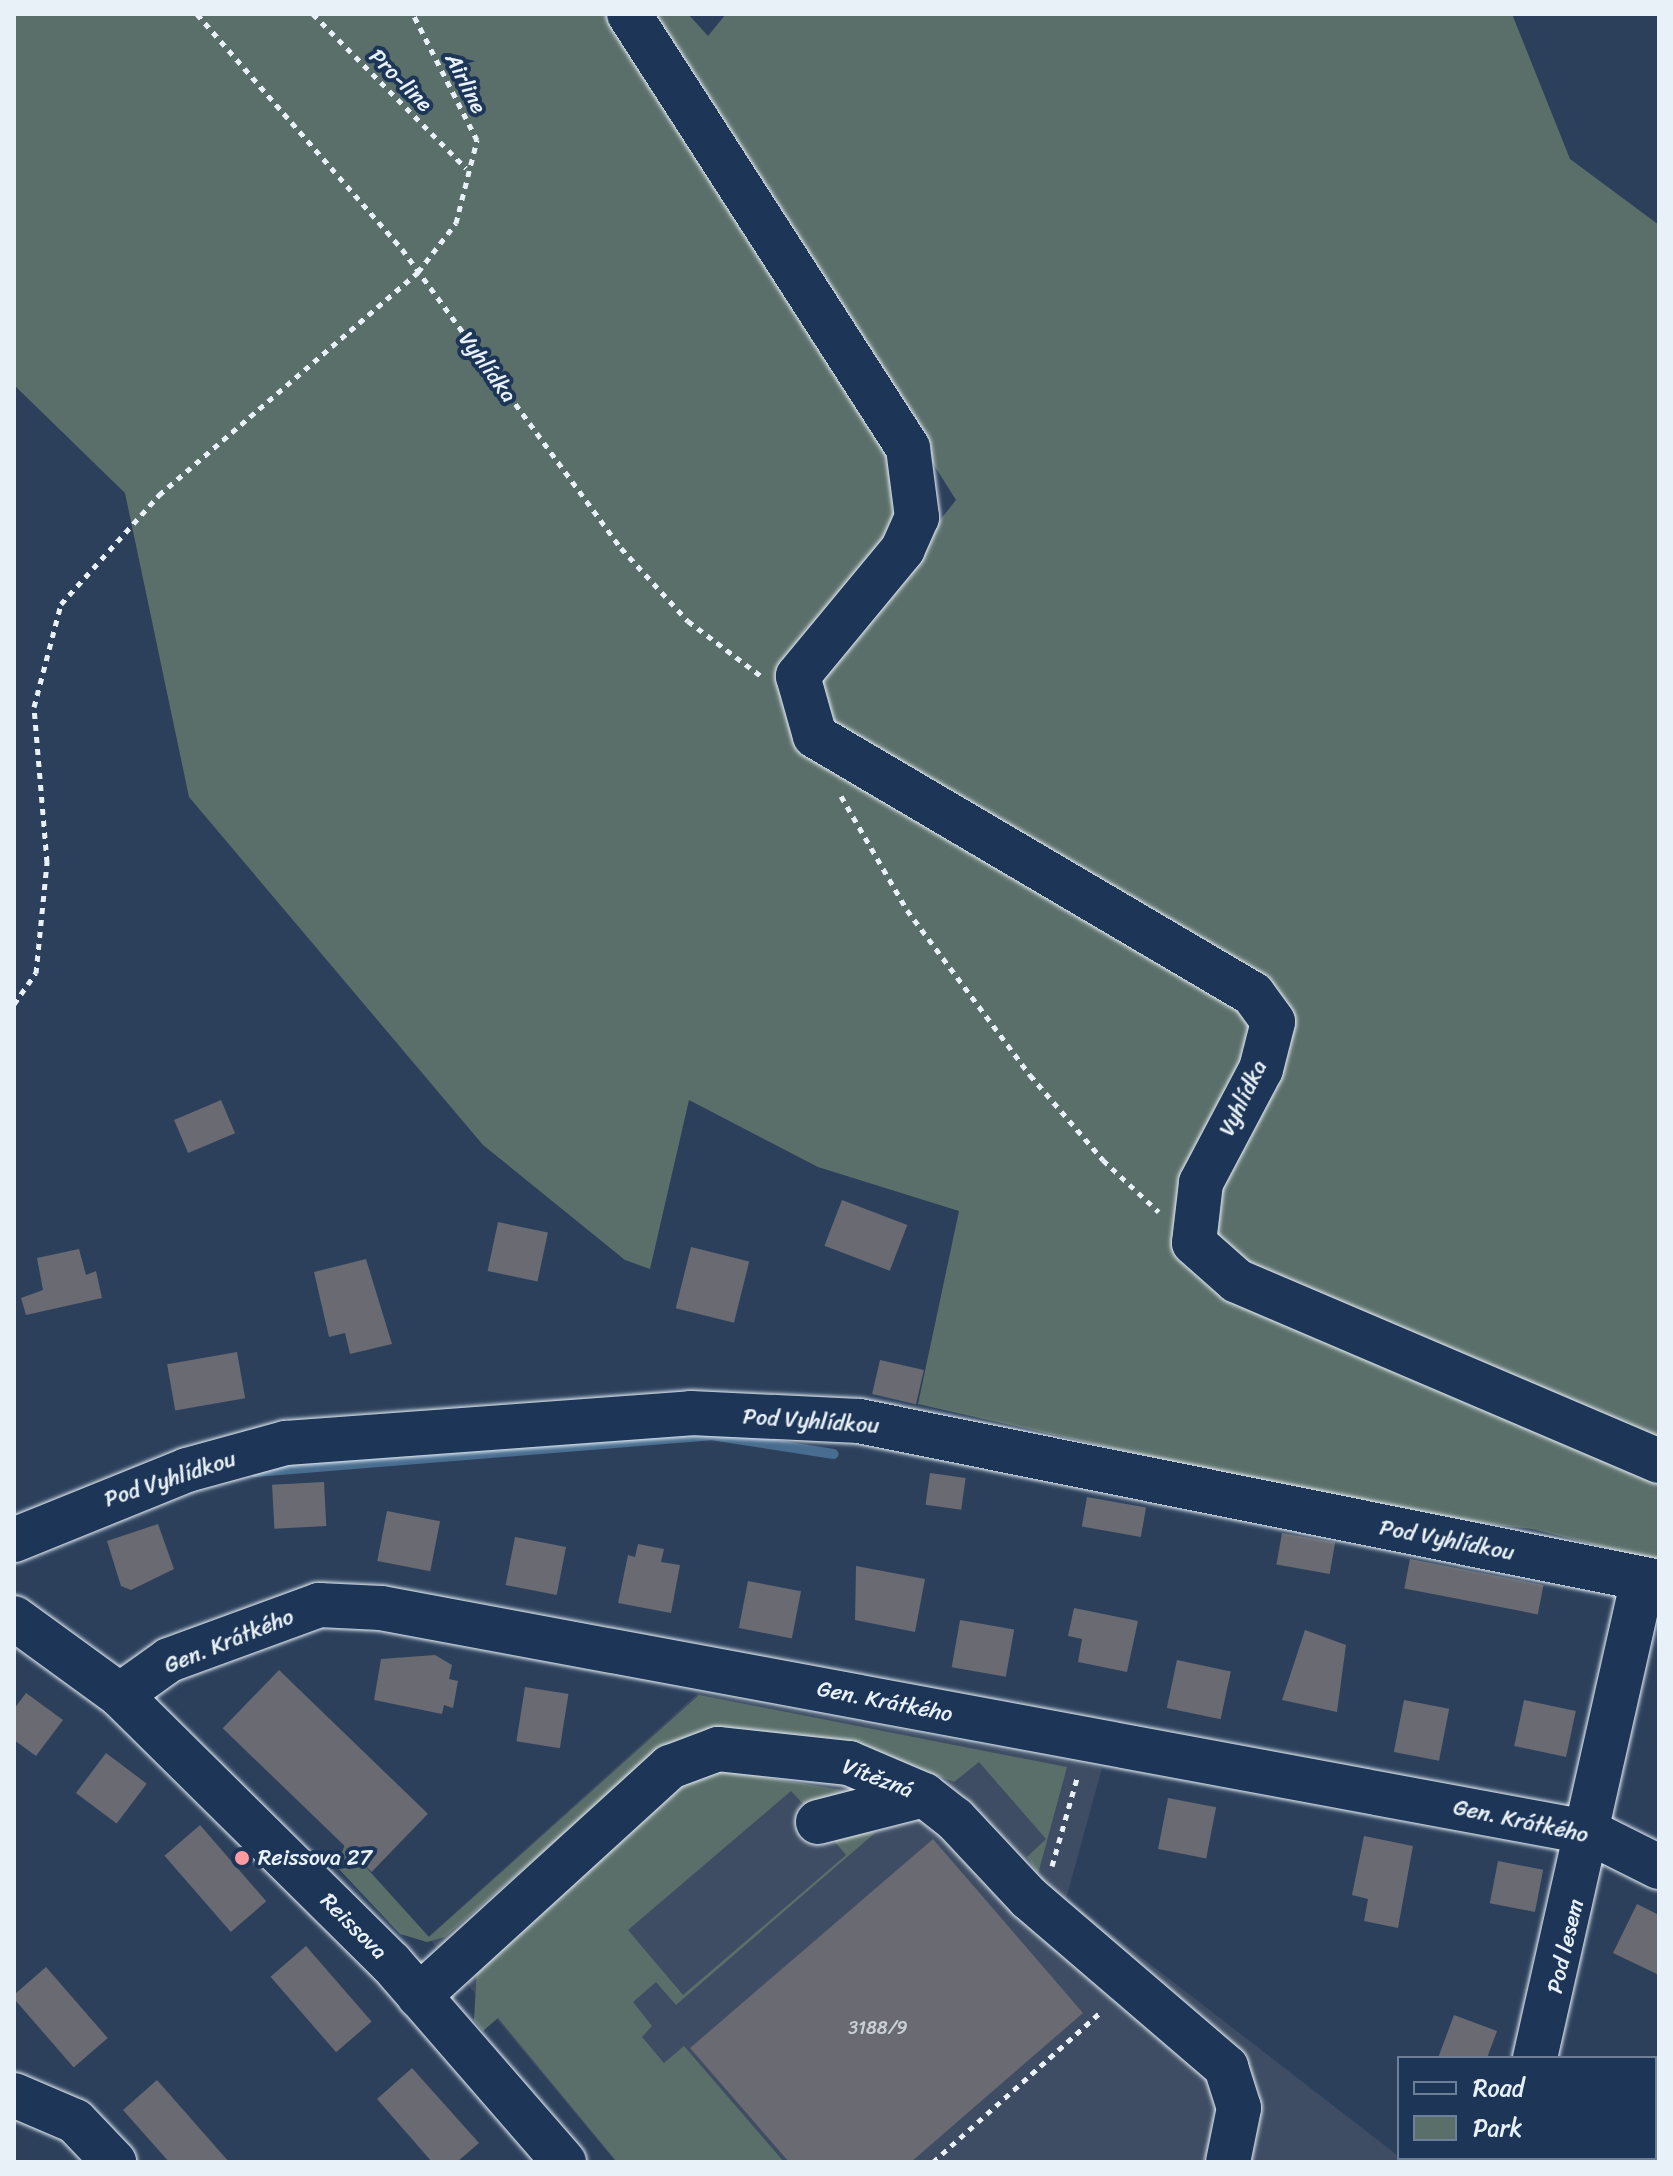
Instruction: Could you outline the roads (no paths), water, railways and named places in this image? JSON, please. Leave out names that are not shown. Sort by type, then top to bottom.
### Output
[{"type":"street","name":"Vyhlídka","points":[[629,14],[908,448],[912,527],[798,676],[798,693],[815,736],[1253,994],[1273,1022],[1261,1069],[1201,1183],[1194,1243],[1237,1281],[1659,1461]]},
{"type":"street","name":"Pod Vyhlídkou","points":[[14,1540],[121,1494],[286,1443],[691,1413],[859,1421],[1651,1581]]},
{"type":"street","name":"Pod lesem","points":[[1535,2056],[1651,1581]]},
{"type":"street","name":"Gen. Krátkého","points":[[120,1695],[169,1660],[319,1605],[381,1608],[1591,1833],[1659,1867]]},
{"type":"street","name":"Reissova","points":[[14,1618],[120,1695],[419,1996],[564,2162]]},
{"type":"street","name":"Vítězná","points":[[419,1996],[670,1767],[692,1755],[752,1750],[849,1763],[924,1795],[1041,1908],[1226,2067],[1239,2108],[1228,2162]]},
{"type":"street","points":[[818,1822],[924,1795]]},
{"type":"street","points":[[14,2095],[75,2121],[114,2162]]},
{"type":"waterway","points":[[255,1472],[711,1435],[834,1454]]},
{"type":"place","name":"Reissova 27","points":[[242,1858]]}]
